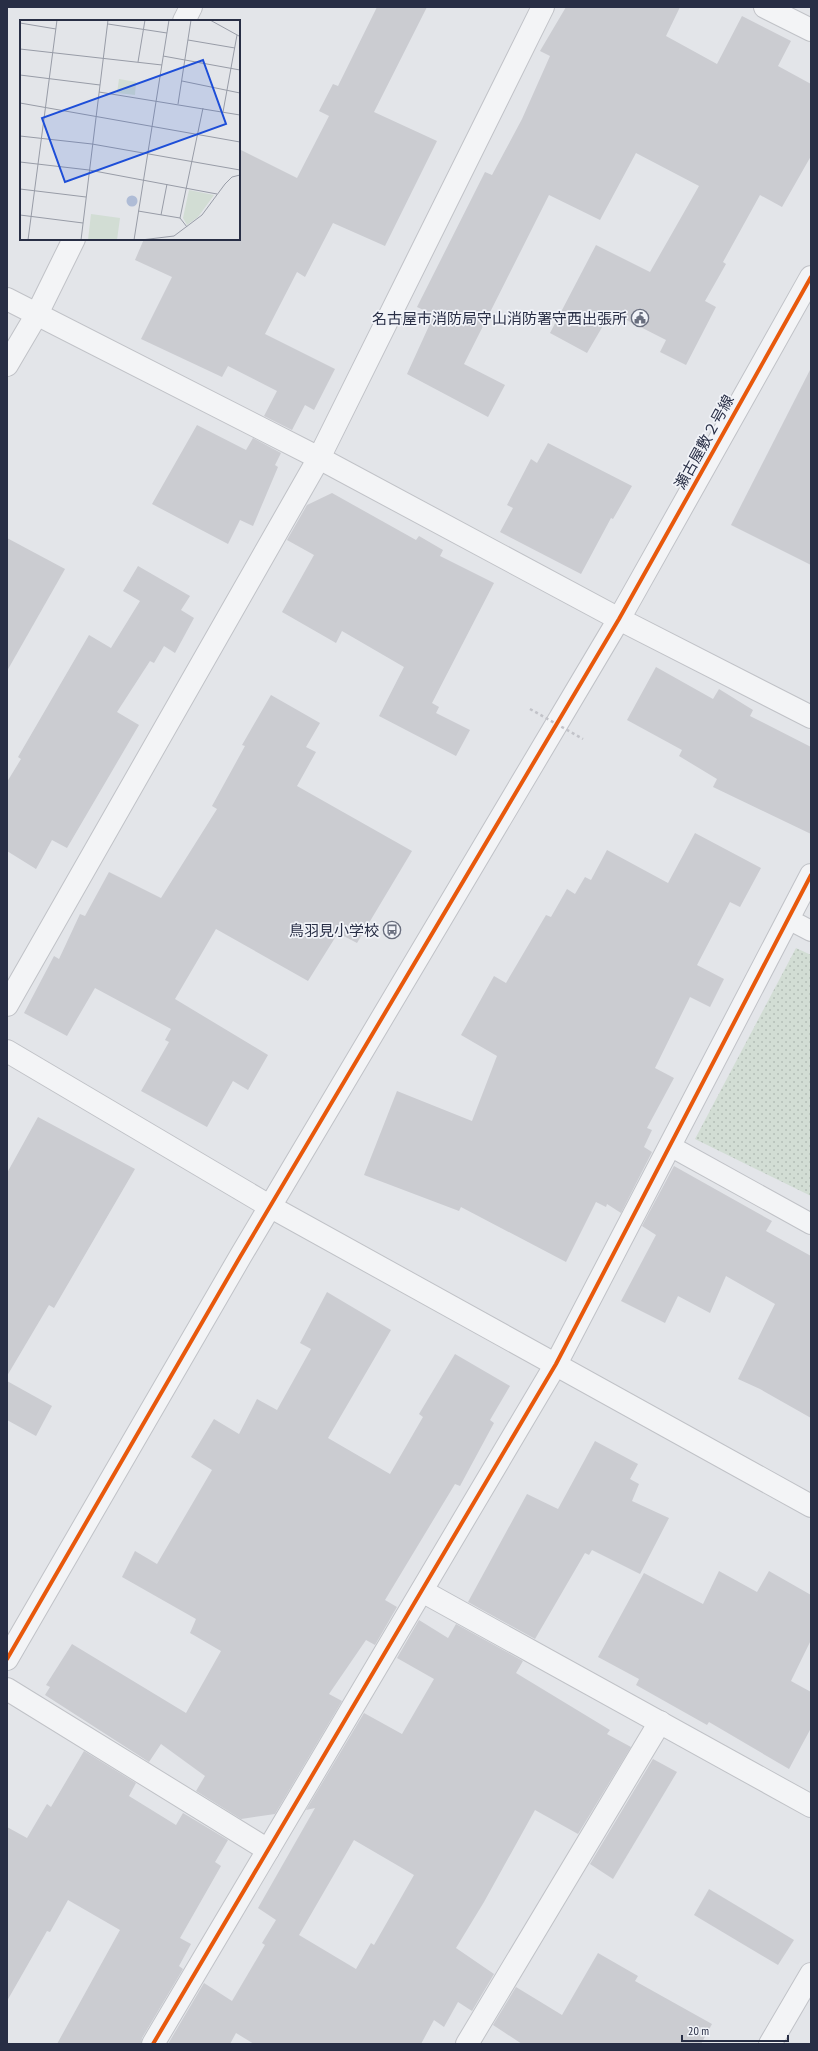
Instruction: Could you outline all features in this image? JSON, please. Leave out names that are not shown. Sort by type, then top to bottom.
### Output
[{"type":"street","points":[[184,20],[191,7]]},
{"type":"street","points":[[7,1005],[319,458],[543,7]]},
{"type":"street","points":[[765,7],[811,30]]},
{"type":"street","points":[[7,365],[36,314],[73,240]]},
{"type":"street","name":"瀬古屋敷２号線","points":[[7,1659],[271,1206],[619,619],[811,277]]},
{"type":"street","points":[[7,299],[319,458],[619,619],[811,717]]},
{"type":"street","points":[[153,2044],[556,1364],[811,875]]},
{"type":"street","points":[[7,1051],[271,1206],[811,1506]]},
{"type":"street","points":[[422,1591],[811,1806]]},
{"type":"street","points":[[7,1689],[268,1850]]},
{"type":"street","points":[[467,2044],[660,1722]]},
{"type":"street","points":[[770,2044],[811,1974]]},
{"type":"lane","points":[[788,919],[811,931]]},
{"type":"lane","points":[[670,1146],[811,1224]]},
{"type":"path","points":[[530,709],[583,739]]},
{"type":"shaded area","points":[[796,948],[811,955],[811,1196],[695,1139]]},
{"type":"building","points":[[377,7],[427,7],[374,112],[437,141],[385,246],[333,223],[305,277],[297,272],[265,334],[335,369],[314,410],[305,405],[292,430],[264,416],[277,391],[228,366],[222,377],[141,339],[172,277],[135,260],[144,240],[240,240],[240,150],[297,178],[329,116],[319,111],[333,84],[338,86]]},
{"type":"building","points":[[566,7],[680,7],[666,36],[717,64],[742,16],[791,41],[778,66],[811,84],[811,156],[782,207],[760,195],[723,262],[726,264],[705,301],[716,307],[686,365],[660,352],[666,340],[611,312],[587,353],[550,333],[596,245],[650,272],[699,186],[636,153],[600,220],[549,195],[464,364],[505,385],[488,417],[407,374],[434,315],[417,307],[485,172],[492,175],[522,119],[550,56],[540,51]]},
{"type":"building","points":[[811,368],[811,565],[731,525]]},
{"type":"building","points":[[197,425],[246,450],[253,438],[281,453],[275,465],[278,467],[253,526],[240,520],[228,544],[152,504]]},
{"type":"building","points":[[548,443],[632,486],[613,519],[611,518],[581,574],[500,532],[513,508],[507,505],[531,459],[537,463]]},
{"type":"building","points":[[332,493],[416,540],[419,536],[443,550],[440,556],[494,583],[432,703],[439,707],[436,713],[470,730],[456,756],[379,716],[404,667],[342,631],[336,643],[282,612],[314,555],[287,540],[307,505]]},
{"type":"building","points":[[7,538],[65,569],[7,671]]},
{"type":"building","points":[[138,566],[190,596],[181,610],[194,618],[175,653],[164,646],[154,663],[150,661],[117,712],[139,725],[67,848],[52,840],[36,869],[7,851],[7,782],[21,759],[18,757],[89,635],[111,648],[140,601],[123,591]]},
{"type":"building","points":[[656,667],[713,699],[719,689],[753,710],[750,716],[811,747],[811,834],[713,787],[717,779],[679,756],[682,750],[627,720]]},
{"type":"building","points":[[271,695],[320,723],[306,747],[316,752],[297,786],[412,851],[357,943],[338,933],[308,981],[216,929],[175,999],[268,1055],[248,1090],[233,1081],[207,1127],[141,1091],[169,1042],[165,1040],[171,1029],[95,988],[67,1036],[24,1013],[54,956],[59,959],[80,914],[85,916],[109,872],[161,898],[217,809],[212,806],[245,746],[242,745]]},
{"type":"building","points":[[695,833],[761,868],[740,907],[730,902],[697,965],[724,979],[710,1007],[690,997],[655,1068],[674,1078],[647,1128],[652,1130],[644,1147],[652,1152],[621,1213],[607,1204],[606,1207],[596,1202],[566,1262],[461,1207],[459,1211],[364,1175],[397,1091],[472,1121],[497,1056],[461,1035],[494,976],[506,983],[546,915],[551,917],[567,889],[575,894],[585,877],[591,880],[607,850],[668,883]]},
{"type":"building","points":[[38,1117],[135,1169],[54,1308],[49,1305],[7,1376],[7,1173]]},
{"type":"building","points":[[674,1166],[772,1221],[766,1231],[811,1256],[811,1418],[760,1389],[738,1379],[775,1304],[726,1276],[710,1313],[678,1296],[665,1323],[621,1301],[656,1235],[642,1226]]},
{"type":"building","points":[[327,1292],[391,1330],[328,1438],[390,1474],[423,1417],[419,1414],[455,1354],[510,1386],[490,1420],[494,1423],[460,1486],[455,1484],[385,1600],[397,1607],[375,1645],[366,1640],[329,1694],[342,1701],[275,1814],[241,1819],[196,1791],[205,1776],[161,1744],[149,1762],[45,1695],[50,1687],[46,1685],[72,1644],[186,1713],[221,1651],[190,1633],[196,1619],[122,1577],[135,1551],[157,1564],[212,1470],[191,1457],[214,1419],[239,1434],[257,1399],[277,1410],[311,1349],[300,1343]]},
{"type":"building","points":[[7,1381],[52,1406],[36,1436],[7,1420]]},
{"type":"building","points":[[595,1441],[638,1464],[630,1479],[639,1484],[632,1501],[669,1518],[640,1574],[592,1550],[589,1555],[585,1553],[535,1639],[468,1602],[527,1494],[558,1509]]},
{"type":"building","points":[[719,1571],[757,1592],[769,1571],[811,1595],[811,1640],[791,1681],[811,1692],[811,1728],[789,1769],[709,1722],[707,1725],[636,1685],[639,1679],[598,1657],[644,1573],[703,1604]]},
{"type":"building","points":[[419,1620],[448,1638],[456,1624],[523,1661],[516,1673],[610,1730],[607,1734],[631,1747],[578,1834],[535,1810],[484,1902],[456,1948],[494,1974],[472,2011],[458,2002],[444,2027],[434,2020],[421,2044],[254,2044],[236,2033],[230,2044],[168,2044],[204,1983],[232,2001],[265,1945],[262,1943],[276,1920],[258,1908],[315,1808],[306,1810],[364,1713],[402,1734],[434,1679],[397,1658]],"holes":[[[354,1840],[414,1875],[374,1945],[371,1943],[356,1969],[299,1935]]]},
{"type":"building","points":[[84,1751],[136,1783],[129,1796],[176,1825],[183,1813],[228,1840],[215,1862],[221,1866],[180,1938],[191,1944],[179,1966],[183,1969],[142,2038],[141,2044],[57,2044],[120,1930],[68,1900],[50,1932],[47,1931],[7,2001],[7,1827],[27,1838],[47,1804],[51,1807]]},
{"type":"building","points":[[653,1759],[677,1772],[613,1879],[590,1864]]},
{"type":"building","points":[[709,1889],[794,1940],[778,1965],[694,1915]]},
{"type":"building","points":[[598,1953],[638,1976],[635,1981],[712,2024],[701,2044],[522,2044],[493,2025],[516,1987],[562,2015]]},
{"type":"cycle path","points":[[7,1659],[240,1257],[619,619],[811,277]]},
{"type":"cycle path","points":[[153,2044],[556,1364],[811,875]]},
{"type":"place","name":"名古屋市消防局守山消防署守西出張所","points":[[640,318]]},
{"type":"place","name":"鳥羽見小学校","points":[[392,930]]}]
